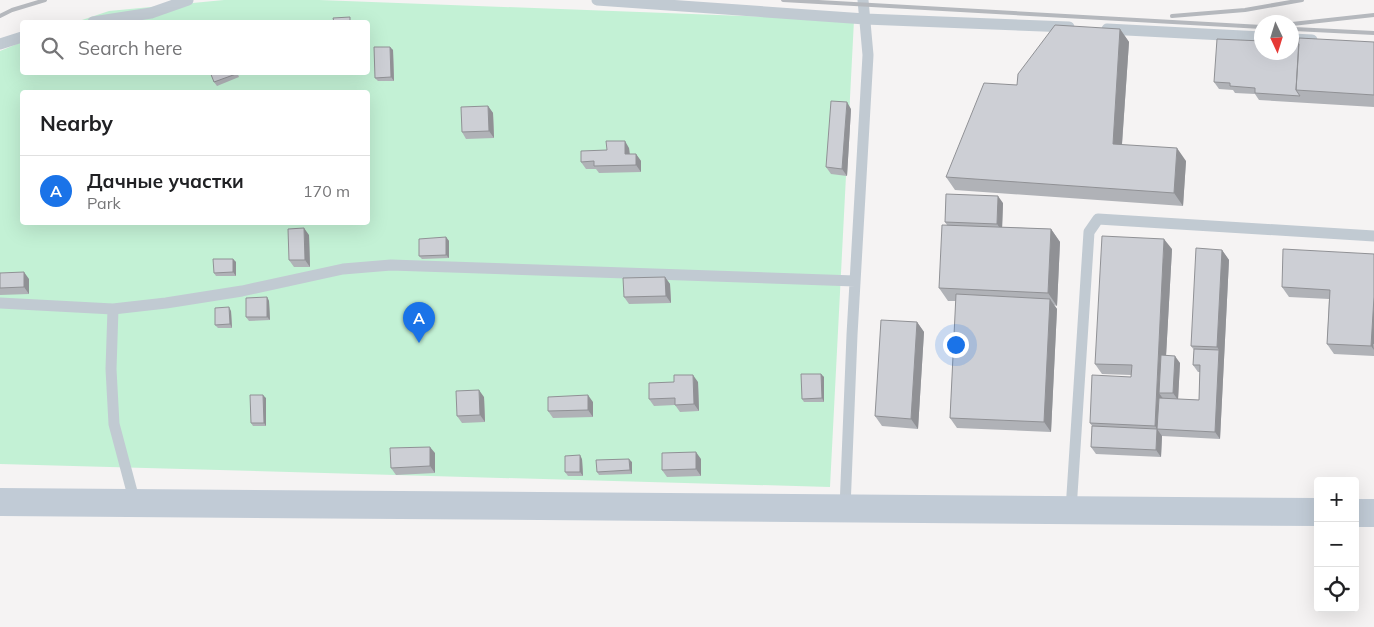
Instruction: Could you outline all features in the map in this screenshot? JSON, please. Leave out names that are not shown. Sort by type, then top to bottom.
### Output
[{"type":"main road","points":[[0,502],[1314,512]]},
{"type":"main road","points":[[1359,513],[1374,513]]},
{"type":"lane","points":[[106,20],[151,13],[188,0]]},
{"type":"lane","points":[[597,0],[865,19],[1254,37]]},
{"type":"lane","points":[[845,508],[855,281],[868,55],[863,0]]},
{"type":"lane","points":[[0,44],[20,38]]},
{"type":"lane","points":[[1299,39],[1326,41]]},
{"type":"lane","points":[[1071,510],[1089,232],[1098,219],[1374,236]]},
{"type":"lane","points":[[0,303],[113,309],[242,291],[343,269],[391,265],[855,281]]},
{"type":"lane","points":[[113,309],[110,369],[114,424],[135,503]]},
{"type":"green space","points":[[224,0],[319,0],[854,20],[830,487],[0,464],[0,51],[20,43],[20,75],[370,75],[370,20],[82,20],[109,11]]},
{"type":"building","points":[[350,17],[350,20],[334,20],[333,18]]},
{"type":"building","points":[[1055,25],[1120,29],[1113,144],[1177,148],[1174,193],[946,177],[984,83],[1017,85],[1018,74]]},
{"type":"building","points":[[1299,38],[1374,42],[1374,95],[1296,90]]},
{"type":"building","points":[[1217,39],[1254,41],[1254,60],[1298,60],[1296,90],[1300,96],[1255,93],[1255,88],[1230,86],[1230,83],[1214,82]]},
{"type":"building","points":[[374,47],[390,47],[391,77],[375,78]]},
{"type":"building","points":[[211,75],[233,75],[214,82]]},
{"type":"building","points":[[831,101],[847,102],[842,169],[826,167]]},
{"type":"building","points":[[488,106],[489,131],[462,132],[461,107]]},
{"type":"building","points":[[606,141],[625,141],[625,154],[636,154],[636,165],[594,166],[594,161],[581,162],[581,151],[607,150]]},
{"type":"building","points":[[946,194],[998,196],[997,224],[945,222]]},
{"type":"building","points":[[942,225],[1051,229],[1048,293],[939,288]]},
{"type":"building","points":[[304,228],[305,260],[289,260],[288,229]]},
{"type":"building","points":[[1102,236],[1164,239],[1155,426],[1090,423],[1092,375],[1131,377],[1132,365],[1095,364]]},
{"type":"building","points":[[446,237],[446,255],[419,256],[419,239]]},
{"type":"building","points":[[1196,248],[1222,250],[1217,347],[1191,346]]},
{"type":"building","points":[[1283,249],[1374,254],[1371,346],[1327,344],[1330,290],[1282,287]]},
{"type":"building","points":[[213,259],[233,259],[233,272],[214,273]]},
{"type":"building","points":[[24,272],[24,287],[0,288],[0,273]]},
{"type":"building","points":[[665,277],[666,296],[624,297],[623,278]]},
{"type":"building","points":[[956,294],[1050,299],[1044,422],[950,418]]},
{"type":"building","points":[[267,297],[267,317],[246,317],[246,298]]},
{"type":"building","points":[[229,307],[230,324],[215,325],[215,308]]},
{"type":"building","points":[[881,320],[917,322],[911,419],[875,416]]},
{"type":"building","points":[[1194,349],[1219,350],[1215,432],[1157,429],[1159,398],[1199,400],[1200,365],[1193,365]]},
{"type":"building","points":[[1161,355],[1175,356],[1173,393],[1159,393]]},
{"type":"building","points":[[801,374],[821,374],[822,398],[802,399]]},
{"type":"building","points":[[674,375],[693,375],[694,404],[675,405],[675,398],[649,399],[649,383],[674,382]]},
{"type":"building","points":[[479,390],[480,415],[457,416],[456,391]]},
{"type":"building","points":[[250,395],[263,395],[264,423],[251,423]]},
{"type":"building","points":[[588,395],[588,410],[548,411],[548,397]]},
{"type":"building","points":[[1092,426],[1157,429],[1156,450],[1091,447]]},
{"type":"building","points":[[430,447],[430,466],[391,468],[390,448]]},
{"type":"building","points":[[696,452],[696,469],[662,470],[662,453]]},
{"type":"building","points":[[580,455],[580,472],[565,472],[565,456]]},
{"type":"building","points":[[629,459],[630,470],[597,472],[596,460]]},
{"type":"railway","points":[[0,16],[12,10],[45,0]]},
{"type":"railway","points":[[783,0],[1254,27]]},
{"type":"railway","points":[[1172,16],[1245,10],[1302,0]]},
{"type":"railway","points":[[1299,23],[1374,15]]},
{"type":"railway","points":[[1299,29],[1374,33]]},
{"type":"place","name":"Дачные участки","points":[[419,343]]}]
